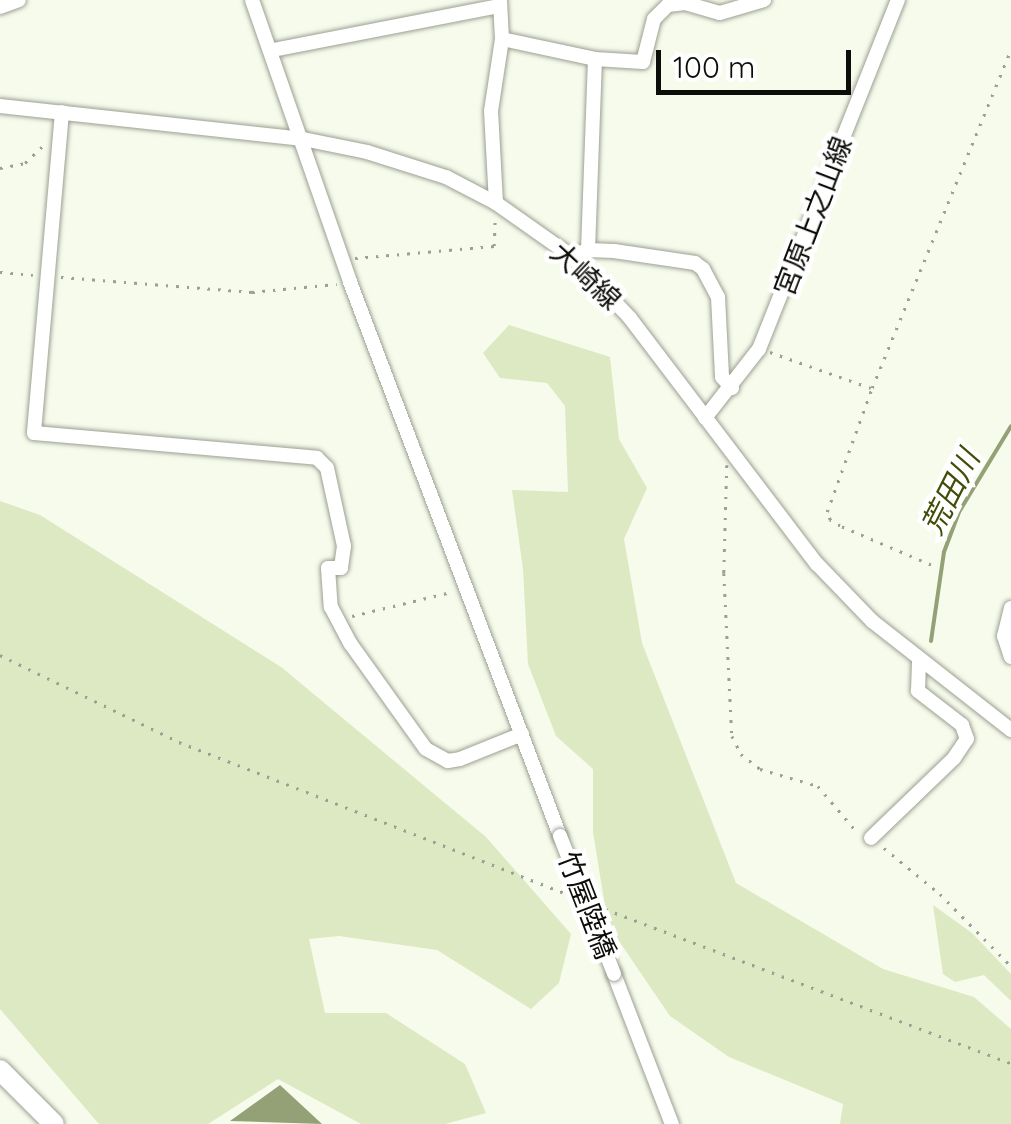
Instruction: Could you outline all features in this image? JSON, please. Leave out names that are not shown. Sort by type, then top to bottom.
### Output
[{"type":"highway","points":[[0,1070],[54,1124]]},
{"type":"street","points":[[0,6],[20,0]]},
{"type":"street","name":"竹屋陸橋","points":[[252,0],[273,50],[350,282],[672,1124]]},
{"type":"street","points":[[502,39],[594,59],[642,62],[660,10],[676,2],[720,14],[764,0]]},
{"type":"street","name":"宮原上之山線","points":[[705,418],[759,349],[898,0]]},
{"type":"street","points":[[273,50],[500,3],[502,39],[491,111],[496,203]]},
{"type":"street","points":[[588,250],[594,59]]},
{"type":"street","name":"大崎線","points":[[0,106],[303,140],[408,163],[496,203],[571,256],[630,318],[731,456],[817,564],[920,660],[1011,730]]},
{"type":"street","points":[[62,112],[34,433],[318,458],[327,468],[343,533],[341,568],[328,568],[336,619],[426,749],[448,761],[522,734]]},
{"type":"street","points":[[571,256],[588,250],[672,260],[703,269],[718,297],[722,377],[732,388]]},
{"type":"street","points":[[1011,608],[1004,636],[1011,657]]},
{"type":"street","points":[[871,838],[954,758],[967,739],[962,724],[918,691],[920,660]]},
{"type":"path","points":[[931,566],[830,520],[828,504],[1011,49]]},
{"type":"path","points":[[0,168],[25,163],[58,131]]},
{"type":"path","points":[[343,259],[494,246],[496,203]]},
{"type":"path","points":[[0,272],[252,292],[350,282]]},
{"type":"path","points":[[759,349],[872,388]]},
{"type":"path","points":[[731,456],[724,474],[724,574],[732,736],[751,763],[818,786],[864,839],[871,838],[940,894],[1011,966]]},
{"type":"path","points":[[336,619],[430,600],[464,586]]},
{"type":"path","points":[[0,656],[179,742],[581,899]]},
{"type":"path","points":[[599,906],[1011,1063]]},
{"type":"shaded area","points":[[509,325],[610,357],[619,439],[647,488],[624,539],[642,643],[736,883],[883,969],[974,997],[1011,1029],[1011,1124],[840,1124],[843,1104],[729,1057],[670,1016],[608,925],[593,832],[593,769],[556,736],[528,664],[523,569],[512,490],[568,492],[565,406],[547,383],[500,378],[483,353]]},
{"type":"shaded area","points":[[0,501],[40,515],[281,667],[486,837],[571,934],[559,983],[531,1009],[437,950],[339,936],[309,939],[325,1013],[386,1013],[465,1064],[486,1113],[445,1124],[361,1124],[278,1079],[208,1124],[99,1124],[0,1009]]},
{"type":"shaded area","points":[[933,905],[972,933],[1011,974],[1011,1001],[984,975],[955,982],[943,974]]},
{"type":"shaded area","points":[[280,1085],[322,1124],[230,1121]]},
{"type":"waterway","name":"荒田川","points":[[931,641],[944,552],[959,512],[1011,426]]}]
